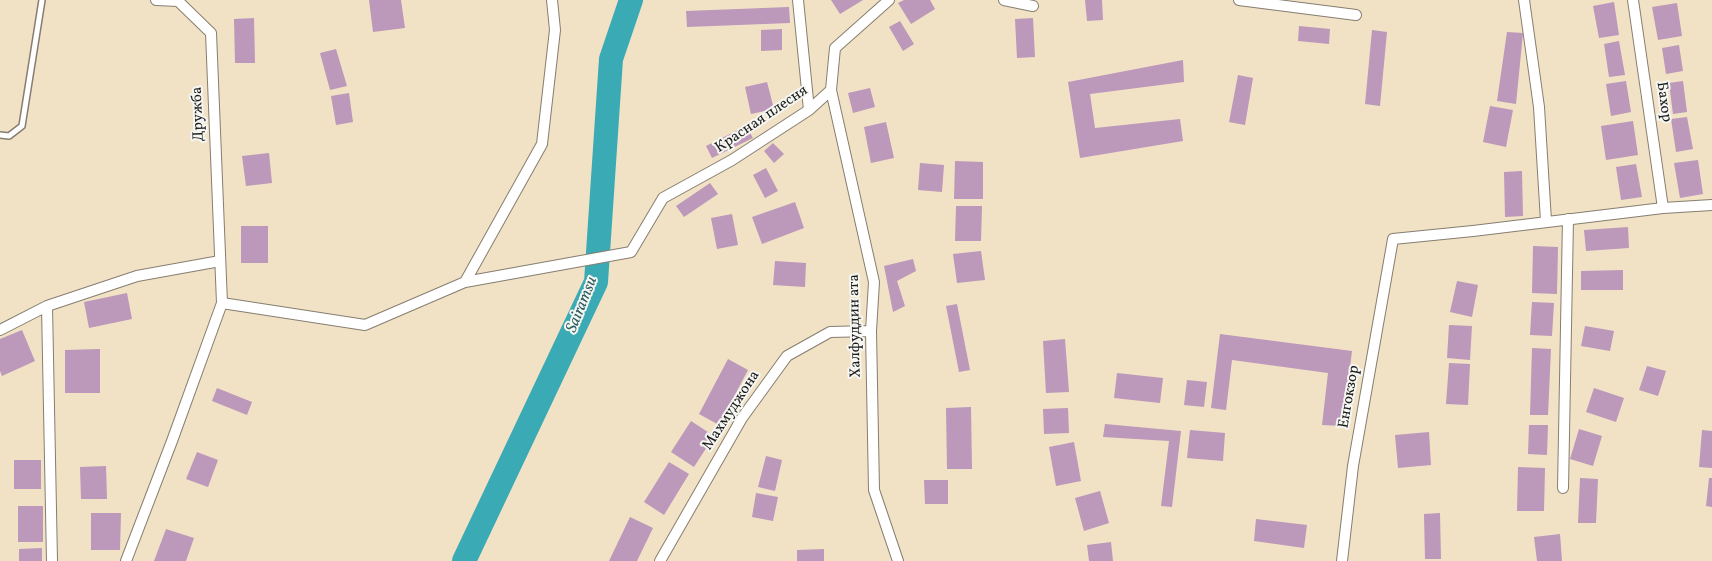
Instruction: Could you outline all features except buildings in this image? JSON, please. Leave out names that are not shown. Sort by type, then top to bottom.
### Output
[{"type":"street","name":"Дружба","points":[[156,0],[179,0],[211,32],[222,304]]},
{"type":"street","points":[[126,561],[222,304],[365,325],[465,282],[542,144],[555,30],[552,0]]},
{"type":"street","points":[[798,0],[809,110]]},
{"type":"street","name":"Красная плесня","points":[[465,282],[631,252],[663,198],[732,160],[809,110],[832,90],[835,48],[889,0]]},
{"type":"street","points":[[1004,0],[1034,6]]},
{"type":"street","points":[[1239,0],[1356,15]]},
{"type":"street","points":[[1524,0],[1539,107],[1546,221],[1663,208],[1712,205]]},
{"type":"street","name":"Бахор","points":[[1633,0],[1663,208]]},
{"type":"street","name":"Халфуддин ата","points":[[832,90],[874,282],[871,331],[874,490],[898,561]]},
{"type":"street","points":[[1563,488],[1568,220]]},
{"type":"street","name":"Енгокзор","points":[[1342,561],[1353,466],[1393,240],[1473,232],[1546,221]]},
{"type":"street","points":[[0,330],[47,306],[137,276],[220,261]]},
{"type":"street","points":[[47,306],[52,561]]},
{"type":"street","name":"Махмуджона","points":[[660,561],[742,418],[787,356],[830,332],[871,331]]},
{"type":"lane","points":[[0,135],[9,136],[22,126],[42,0]]},
{"type":"waterway","name":"Sairamsu","points":[[464,561],[596,282],[611,59],[631,0]]}]
